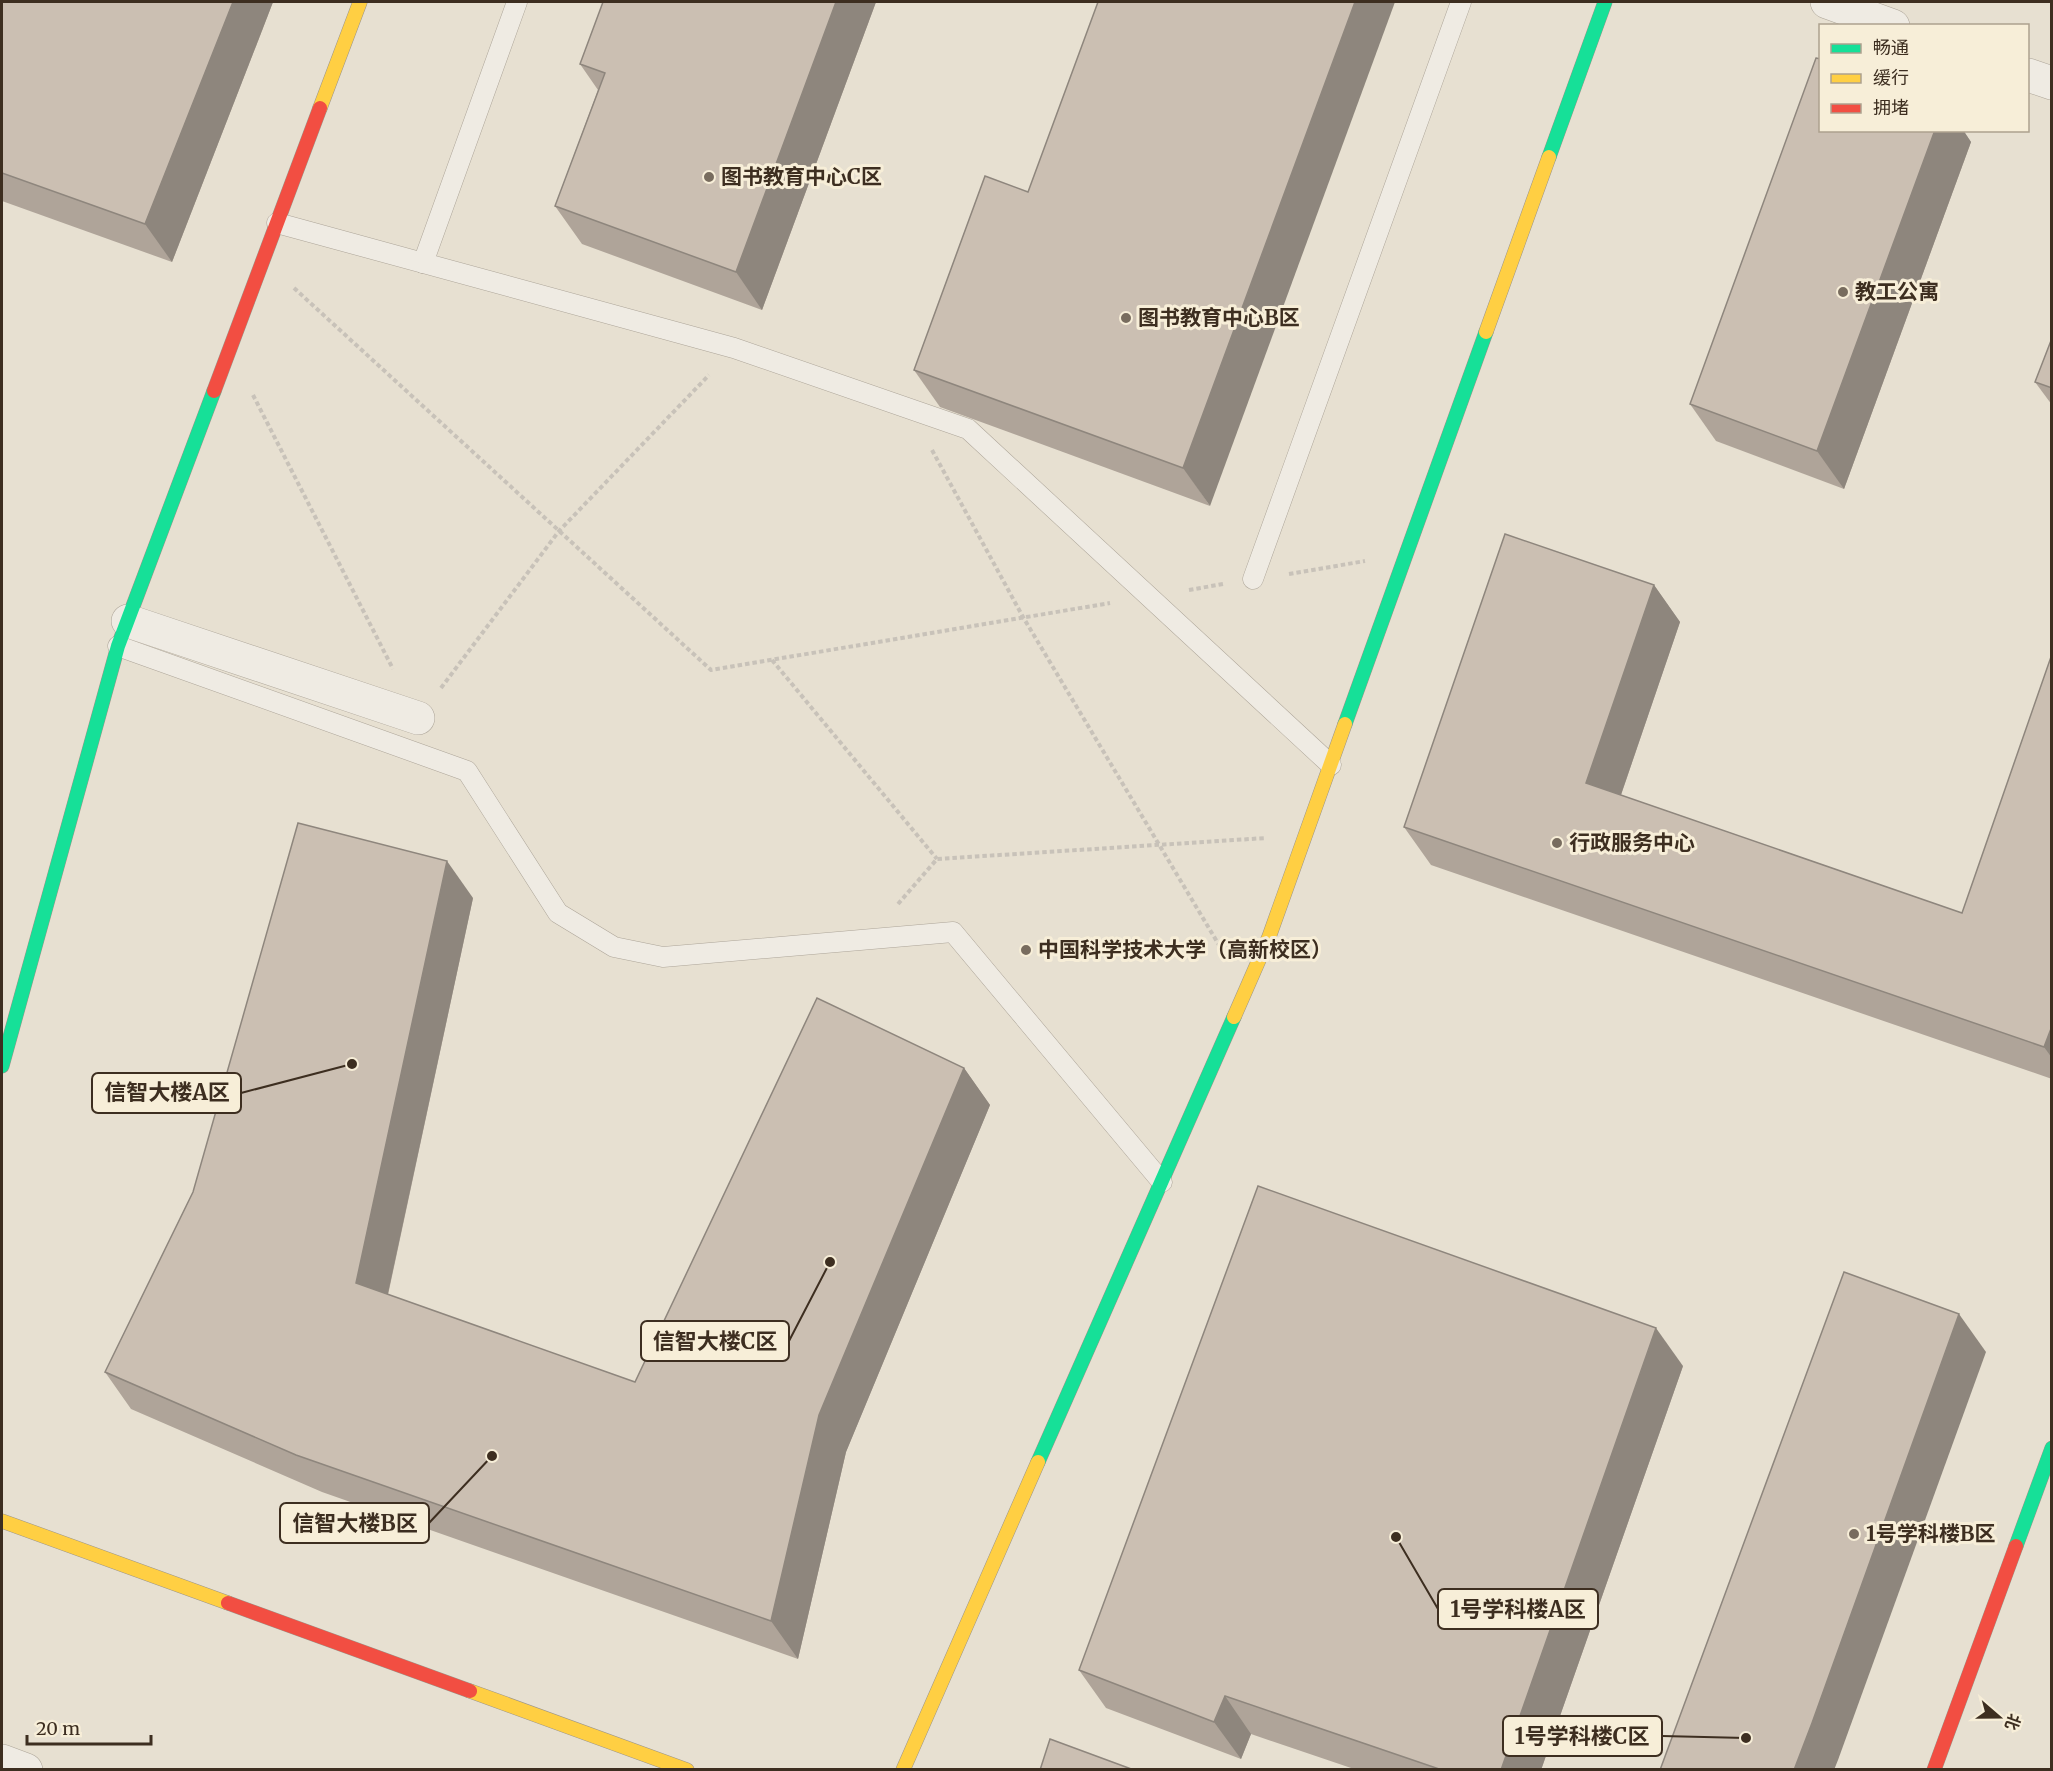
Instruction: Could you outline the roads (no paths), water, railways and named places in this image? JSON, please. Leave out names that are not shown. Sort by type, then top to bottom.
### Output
[{"type":"street","points":[[2,1066],[123,633],[360,2]]},
{"type":"street","points":[[903,1770],[1269,937],[1605,2]]},
{"type":"street","points":[[1827,2],[1888,24]]},
{"type":"street","points":[[2029,75],[2052,83]]},
{"type":"street","points":[[123,633],[418,718]]},
{"type":"street","points":[[1934,1770],[2052,1448]]},
{"type":"street","points":[[2,1521],[687,1770]]},
{"type":"street","points":[[2,1761],[26,1770]]},
{"type":"lane","points":[[423,263],[517,2]]},
{"type":"lane","points":[[1253,579],[1461,2]]},
{"type":"lane","points":[[277,223],[734,348],[968,429],[1331,765]]},
{"type":"lane","points":[[123,633],[467,771],[558,913],[614,947],[663,957],[953,932],[1161,1182]]},
{"type":"place","name":"图书教育中心C区","points":[[709,177]]},
{"type":"place","name":"教工公寓","points":[[1843,292]]},
{"type":"place","name":"图书教育中心B区","points":[[1126,318]]},
{"type":"place","name":"行政服务中心","points":[[1557,843]]},
{"type":"place","name":"中国科学技术大学（高新校区）","points":[[1026,950]]},
{"type":"place","name":"信智大楼A区","points":[[352,1064]]},
{"type":"place","name":"信智大楼C区","points":[[830,1262]]},
{"type":"place","name":"信智大楼B区","points":[[492,1456]]},
{"type":"place","name":"1号学科楼B区","points":[[1854,1534]]},
{"type":"place","name":"1号学科楼A区","points":[[1396,1537]]},
{"type":"place","name":"1号学科楼C区","points":[[1746,1738]]}]
